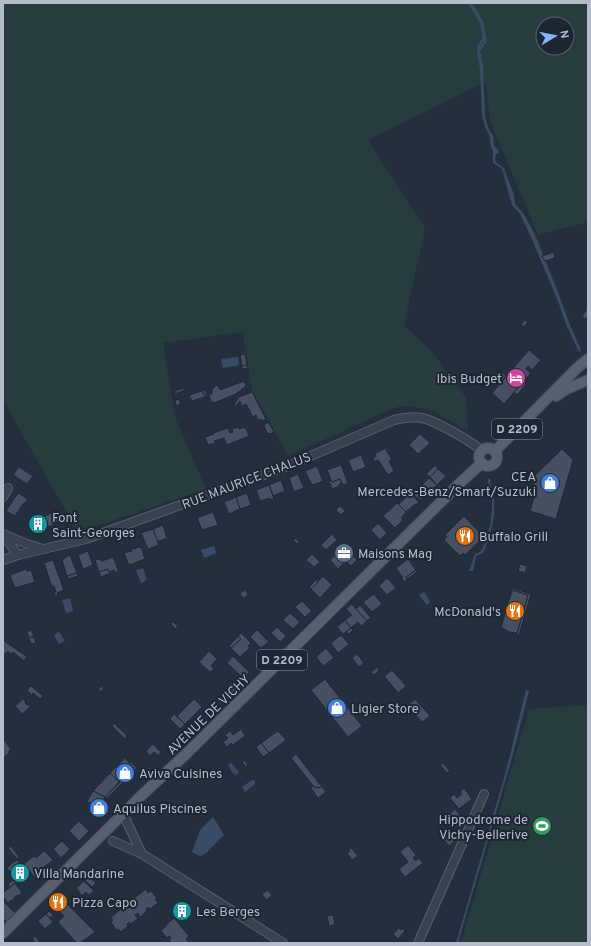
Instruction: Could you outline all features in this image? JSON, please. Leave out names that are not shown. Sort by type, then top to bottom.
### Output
[{"type":"main road","name":"D 2209","points":[[495,451],[577,368],[588,359]]},
{"type":"main road","name":"D 2209","points":[[539,407],[567,389],[588,380]]},
{"type":"main road","points":[[488,448],[495,451],[497,457],[494,463],[488,466],[482,463],[480,457],[482,451],[488,448]]},
{"type":"main road","name":"AVENUE DE VICHY","points":[[3,932],[123,814],[191,750],[463,480],[482,463]]},
{"type":"street","name":"RUE MAURICE CHALUS","points":[[3,560],[86,539],[283,468],[394,420],[406,417],[421,418],[435,422],[482,451]]},
{"type":"street","points":[[3,497],[8,488]]},
{"type":"street","points":[[3,534],[43,549]]},
{"type":"street","points":[[3,534],[18,555]]},
{"type":"street","points":[[418,943],[484,794]]},
{"type":"street","points":[[123,814],[142,854]]},
{"type":"street","points":[[113,841],[142,854],[284,943]]},
{"type":"green space","points":[[3,3],[588,3],[588,222],[538,235],[490,121],[486,82],[368,140],[425,228],[404,325],[433,353],[466,398],[468,431],[429,409],[401,406],[288,456],[252,390],[243,332],[163,343],[174,415],[206,489],[77,531],[3,400]]},
{"type":"green space","name":"Hippodrome de Vichy-Bellerive","points":[[588,705],[588,943],[461,943],[529,709]]},
{"type":"water","points":[[468,3],[472,3],[483,21],[487,42],[480,51],[483,66],[485,117],[489,130],[493,135],[494,146],[498,149],[499,153],[496,154],[495,160],[504,168],[514,195],[515,204],[524,214],[536,237],[581,350],[579,352],[566,324],[531,237],[520,214],[512,205],[502,169],[493,163],[493,151],[490,144],[490,137],[485,127],[482,114],[480,69],[477,51],[484,42],[480,23]]},
{"type":"water","points":[[238,357],[239,365],[223,368],[221,359]]},
{"type":"water","points":[[488,478],[491,480],[490,482],[493,491],[494,518],[490,536],[483,553],[476,556],[473,571],[469,571],[475,554],[480,552],[483,548],[488,535],[492,510],[492,496]]},
{"type":"water","points":[[214,546],[216,553],[204,558],[201,550]]},
{"type":"water","points":[[143,568],[147,580],[141,583],[136,570]]},
{"type":"water","points":[[424,592],[430,602],[427,605],[419,595]]},
{"type":"water","points":[[70,598],[73,611],[66,613],[62,600]]},
{"type":"water","points":[[59,632],[65,641],[59,644],[54,635]]},
{"type":"water","points":[[526,690],[529,691],[513,754],[458,943],[456,943],[506,771]]},
{"type":"water","points":[[231,763],[239,772],[236,775],[232,772],[228,765]]},
{"type":"water","points":[[252,780],[255,781],[255,784],[245,792],[242,787]]},
{"type":"water","points":[[213,817],[224,835],[206,853],[200,856],[192,852],[200,830]]},
{"type":"building","points":[[554,252],[555,258],[545,261],[542,256]]},
{"type":"building","points":[[588,307],[588,320],[582,317]]},
{"type":"building","points":[[525,320],[528,322],[524,327],[521,324]]},
{"type":"building","name":"Ibis Budget","points":[[529,350],[541,360],[532,370],[528,366],[526,369],[531,373],[504,404],[492,393]]},
{"type":"building","points":[[245,354],[247,365],[242,366],[240,355]]},
{"type":"building","points":[[247,365],[248,368],[242,369],[242,366]]},
{"type":"building","points":[[502,372],[506,376],[503,380],[499,376]]},
{"type":"building","points":[[244,381],[246,386],[236,394],[214,403],[211,402],[209,395],[212,394],[214,387],[218,385],[220,390]]},
{"type":"building","points":[[523,382],[526,384],[517,395],[514,392]]},
{"type":"building","points":[[184,388],[185,390],[175,394],[174,391]]},
{"type":"building","points":[[205,390],[207,396],[205,397],[202,391]]},
{"type":"building","points":[[202,391],[205,397],[192,401],[189,395]]},
{"type":"building","points":[[252,392],[266,419],[262,421],[261,419],[258,420],[256,415],[253,417],[246,404],[242,406],[240,401],[236,406],[234,404],[239,397]]},
{"type":"building","points":[[179,399],[181,404],[176,406],[175,400]]},
{"type":"building","points":[[268,422],[274,432],[270,434],[267,433],[264,425]]},
{"type":"building","points":[[238,427],[239,429],[245,427],[249,436],[227,445],[224,438],[214,441],[215,443],[208,445],[205,437],[228,428],[230,433],[233,432],[232,429]]},
{"type":"building","points":[[420,434],[430,443],[418,454],[409,445]]},
{"type":"building","points":[[385,448],[392,460],[389,461],[394,471],[388,475],[378,460],[374,462],[373,458],[376,456],[375,454]]},
{"type":"building","name":"CEA Mercedes-Benz/Smart/Suzuki","points":[[562,449],[573,460],[556,519],[530,511],[537,487],[530,480]]},
{"type":"building","points":[[361,455],[366,467],[353,472],[348,460]]},
{"type":"building","points":[[341,465],[348,483],[344,485],[340,479],[332,482],[327,470]]},
{"type":"building","points":[[435,465],[438,469],[430,477],[426,474]]},
{"type":"building","points":[[317,466],[323,481],[312,485],[305,471]]},
{"type":"building","points":[[19,467],[33,476],[27,484],[13,475]]},
{"type":"building","points":[[438,469],[446,476],[437,485],[430,477]]},
{"type":"building","points":[[298,474],[304,488],[294,492],[289,478]]},
{"type":"building","points":[[429,478],[437,485],[427,494],[420,487]]},
{"type":"building","points":[[340,479],[341,482],[339,486],[332,489],[329,481],[331,480],[332,482]]},
{"type":"building","points":[[281,480],[285,491],[273,496],[269,485]]},
{"type":"building","points":[[269,485],[274,499],[271,500],[270,498],[260,501],[256,490]]},
{"type":"building","points":[[418,491],[423,497],[420,500],[414,495]]},
{"type":"building","points":[[18,493],[25,497],[28,501],[23,504],[15,516],[6,511]]},
{"type":"building","points":[[247,493],[251,505],[240,509],[236,497]]},
{"type":"building","points":[[410,493],[419,502],[406,512],[397,503],[399,504]]},
{"type":"building","points":[[236,497],[240,509],[229,514],[224,502]]},
{"type":"building","points":[[397,503],[406,512],[401,518],[403,520],[395,528],[383,516]]},
{"type":"building","points":[[340,506],[345,511],[341,515],[336,510]]},
{"type":"building","points":[[56,510],[61,520],[49,527],[44,517]]},
{"type":"building","points":[[213,512],[218,525],[202,530],[197,518]]},
{"type":"building","name":"Buffalo Grill","points":[[464,516],[484,537],[465,555],[463,553],[460,556],[444,540],[447,537],[445,535]]},
{"type":"building","name":"Font Saint-Georges","points":[[39,520],[42,525],[38,528],[35,522]]},
{"type":"building","points":[[378,523],[387,533],[380,540],[371,530]]},
{"type":"building","points":[[163,525],[167,538],[157,542],[153,529]]},
{"type":"building","points":[[153,529],[159,545],[148,549],[141,533]]},
{"type":"building","points":[[332,534],[337,540],[326,550],[321,545]]},
{"type":"building","points":[[296,538],[299,542],[297,544],[293,540]]},
{"type":"building","points":[[141,547],[145,559],[129,565],[124,553],[132,551],[131,549]]},
{"type":"building","name":"Maisons Mag","points":[[344,547],[357,560],[351,566],[346,561],[338,569],[330,560]]},
{"type":"building","points":[[88,551],[93,565],[83,569],[78,555]]},
{"type":"building","points":[[312,554],[320,562],[314,567],[306,560]]},
{"type":"building","points":[[70,555],[77,573],[67,576],[62,560]]},
{"type":"building","points":[[113,557],[118,570],[117,573],[114,570],[109,572],[108,569],[99,572],[95,560],[99,559],[102,561]]},
{"type":"building","points":[[408,559],[416,570],[406,577],[407,579],[404,582],[396,568]]},
{"type":"building","points":[[53,560],[64,590],[57,593],[58,596],[55,596],[54,592],[56,592],[54,586],[52,587],[44,563]]},
{"type":"building","points":[[520,564],[527,566],[525,573],[518,571]]},
{"type":"building","points":[[26,569],[27,571],[31,570],[35,582],[15,588],[10,575]]},
{"type":"building","points":[[108,569],[109,572],[115,571],[101,577],[99,572]]},
{"type":"building","points":[[416,570],[417,572],[407,579],[406,577]]},
{"type":"building","points":[[77,573],[78,576],[68,579],[67,576]]},
{"type":"building","points":[[323,576],[332,585],[320,598],[311,589]]},
{"type":"building","points":[[387,578],[396,588],[387,595],[379,586]]},
{"type":"building","points":[[316,580],[318,582],[311,589],[309,587]]},
{"type":"building","points":[[512,588],[531,594],[519,635],[511,633],[517,633],[528,595],[512,590],[501,627],[500,626]]},
{"type":"building","points":[[246,590],[248,595],[243,598],[240,593]]},
{"type":"building","name":"McDonald's","points":[[512,590],[528,595],[517,633],[509,632],[501,627]]},
{"type":"building","points":[[374,594],[382,604],[372,612],[363,602]]},
{"type":"building","points":[[302,601],[312,611],[305,617],[295,607]]},
{"type":"building","points":[[352,604],[367,621],[361,626],[358,622],[351,628],[345,620],[352,615],[346,609]]},
{"type":"building","points":[[360,605],[371,618],[367,621],[356,609]]},
{"type":"building","points":[[290,613],[300,622],[293,629],[283,620]]},
{"type":"building","points":[[345,620],[351,628],[343,634],[337,627]]},
{"type":"building","points":[[173,622],[178,626],[175,629],[171,624]]},
{"type":"building","points":[[277,627],[286,636],[280,642],[271,633]]},
{"type":"building","points":[[351,628],[353,630],[349,634],[346,632]]},
{"type":"building","points":[[31,630],[34,636],[29,638],[27,632]]},
{"type":"building","points":[[257,630],[269,642],[261,648],[250,637]]},
{"type":"building","points":[[241,633],[251,643],[248,646],[250,648],[240,657],[231,648],[241,639],[238,636]]},
{"type":"building","points":[[341,635],[349,644],[338,653],[331,643]]},
{"type":"building","points":[[238,636],[241,639],[231,648],[229,646]]},
{"type":"building","points":[[34,637],[36,643],[31,644],[29,638]]},
{"type":"building","points":[[3,640],[27,657],[24,661],[13,652],[11,654],[8,651],[3,654]]},
{"type":"building","points":[[326,648],[334,658],[323,666],[316,657]]},
{"type":"building","points":[[209,651],[217,659],[211,666],[214,669],[210,672],[199,662]]},
{"type":"building","points":[[357,654],[364,663],[359,667],[352,658]]},
{"type":"building","points":[[233,656],[249,672],[247,675],[245,673],[242,677],[227,663]]},
{"type":"building","points":[[377,667],[379,671],[374,675],[371,672]]},
{"type":"building","points":[[392,670],[406,686],[398,693],[384,676]]},
{"type":"building","name":"Ligier Store","points":[[325,679],[362,726],[348,737],[311,690]]},
{"type":"building","points":[[232,682],[238,688],[233,694],[226,687]]},
{"type":"building","points":[[31,686],[43,696],[40,699],[33,693],[32,695],[27,690]]},
{"type":"building","points":[[101,686],[104,688],[101,692],[98,690]]},
{"type":"building","points":[[23,699],[30,707],[22,714],[15,706]]},
{"type":"building","points":[[194,699],[202,707],[185,724],[177,716]]},
{"type":"building","points":[[415,699],[430,716],[422,722],[407,706]]},
{"type":"building","points":[[174,714],[185,724],[180,729],[170,719]]},
{"type":"building","points":[[114,723],[127,736],[125,738],[128,740],[127,741],[112,726]]},
{"type":"building","points":[[241,729],[245,736],[233,745],[231,743],[227,747],[223,742],[228,738],[225,735],[230,731],[233,735]]},
{"type":"building","points":[[278,731],[286,740],[269,753],[261,743]]},
{"type":"building","points":[[4,740],[11,749],[3,758],[3,741]]},
{"type":"building","points":[[261,743],[269,753],[263,757],[256,747]]},
{"type":"building","points":[[153,744],[161,752],[158,756],[154,752],[150,756],[146,751]]},
{"type":"building","points":[[296,754],[322,787],[321,788],[315,788],[291,758]]},
{"type":"building","points":[[125,758],[134,768],[119,782],[110,773]]},
{"type":"building","points":[[244,760],[248,765],[246,767],[242,762]]},
{"type":"building","points":[[130,761],[137,768],[106,799],[105,797],[134,768],[129,762]]},
{"type":"building","points":[[443,763],[450,771],[447,773],[440,765]]},
{"type":"building","points":[[110,773],[119,782],[105,797],[93,791]]},
{"type":"building","points":[[313,786],[315,788],[322,787],[326,792],[318,798],[311,788]]},
{"type":"building","points":[[464,788],[472,799],[459,809],[450,798],[454,794],[457,798],[462,794],[460,792]]},
{"type":"building","points":[[93,791],[105,797],[103,803],[100,805],[103,816],[96,818],[94,811],[92,812],[90,802],[86,803]]},
{"type":"building","points":[[455,809],[463,818],[450,828],[443,819]]},
{"type":"building","points":[[79,821],[89,831],[79,841],[69,831]]},
{"type":"building","points":[[450,829],[458,838],[449,846],[441,836]]},
{"type":"building","points":[[62,841],[70,849],[61,858],[53,849]]},
{"type":"building","points":[[408,845],[416,855],[413,858],[416,861],[419,858],[423,863],[405,877],[399,869],[408,862],[400,852]]},
{"type":"building","points":[[11,846],[19,857],[17,859],[8,848]]},
{"type":"building","points":[[351,848],[358,856],[352,860],[347,853]]},
{"type":"building","points":[[44,851],[53,860],[40,870],[41,873],[35,878],[24,864],[34,856],[36,858]]},
{"type":"building","name":"Villa Mandarine","points":[[18,860],[22,867],[25,865],[30,872],[28,874],[29,876],[20,883],[18,881],[16,884],[10,877],[12,875],[7,868],[13,862]]},
{"type":"building","points":[[88,876],[96,883],[92,887],[84,879]]},
{"type":"building","points":[[13,880],[15,883],[10,887],[8,884]]},
{"type":"building","points":[[84,881],[94,891],[89,895],[86,892],[82,896],[76,888]]},
{"type":"building","points":[[15,883],[22,893],[18,896],[17,895],[13,899],[14,900],[11,900],[8,903],[3,897],[3,893]]},
{"type":"building","points":[[146,889],[148,893],[151,891],[157,898],[155,899],[158,903],[150,909],[148,907],[146,909],[147,911],[140,917],[138,913],[135,915],[138,919],[130,924],[129,922],[127,924],[128,926],[121,932],[118,929],[116,930],[111,922],[113,920],[110,918],[126,905],[129,908],[132,906],[129,902]]},
{"type":"building","points":[[268,890],[272,896],[266,900],[262,894]]},
{"type":"building","points":[[58,898],[61,900],[62,899],[95,932],[80,943],[77,943],[58,922],[64,916],[54,906],[54,902]]},
{"type":"building","points":[[3,901],[15,913],[6,922],[3,918]]},
{"type":"building","points":[[49,911],[53,915],[50,918],[46,914]]},
{"type":"building","points":[[46,914],[53,922],[45,929],[38,921]]},
{"type":"building","points":[[333,915],[335,924],[329,926],[327,916]]},
{"type":"building","points":[[174,918],[189,936],[186,939],[189,943],[171,943],[169,940],[171,938],[169,936],[167,938],[161,931]]},
{"type":"building","points":[[399,928],[401,930],[402,928],[405,931],[398,939],[393,934]]},
{"type":"building","points":[[35,936],[40,943],[36,943],[32,938]]},
{"type":"waterway","points":[[479,51],[478,48],[484,38]]},
{"type":"place","name":"Ibis Budget","points":[[516,378]]},
{"type":"place","name":"CEA Mercedes-Benz/Smart/Suzuki","points":[[550,483]]},
{"type":"place","name":"Font Saint-Georges","points":[[38,524]]},
{"type":"place","name":"Buffalo Grill","points":[[465,536]]},
{"type":"place","name":"Maisons Mag","points":[[344,553]]},
{"type":"place","name":"McDonald's","points":[[515,611]]},
{"type":"place","name":"Ligier Store","points":[[337,708]]},
{"type":"place","name":"Aviva Cuisines","points":[[125,773]]},
{"type":"place","name":"Aquilus Piscines","points":[[99,808]]},
{"type":"place","name":"Hippodrome de Vichy-Bellerive","points":[[542,826]]},
{"type":"place","name":"Villa Mandarine","points":[[20,873]]},
{"type":"place","name":"Pizza Capo","points":[[58,902]]},
{"type":"place","name":"Les Berges","points":[[182,911]]}]
